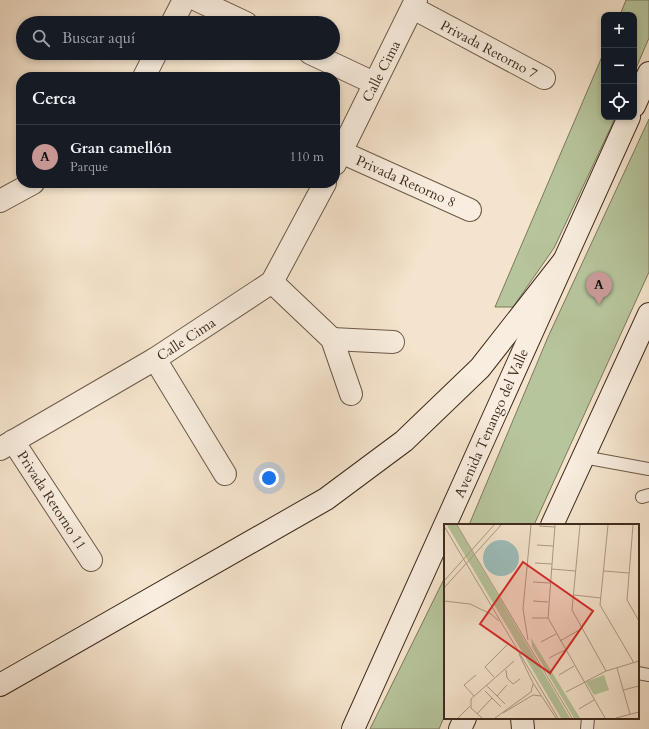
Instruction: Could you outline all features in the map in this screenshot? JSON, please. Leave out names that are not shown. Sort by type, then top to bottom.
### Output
[{"type":"main road","points":[[176,16],[184,0]]},
{"type":"main road","points":[[197,0],[231,16]]},
{"type":"main road","name":"Privada Retorno 7","points":[[414,4],[544,78]]},
{"type":"main road","name":"Calle Cima","points":[[340,154],[414,4]]},
{"type":"main road","points":[[146,72],[152,60]]},
{"type":"main road","points":[[325,60],[374,83]]},
{"type":"main road","points":[[637,99],[649,73]]},
{"type":"main road","name":"Avenida Tenango del Valle","points":[[445,524],[628,120]]},
{"type":"main road","name":"Privada Retorno 8","points":[[340,159],[470,210]]},
{"type":"main road","points":[[0,201],[23,188]]},
{"type":"main road","name":"Calle Cima","points":[[7,445],[155,359],[272,282],[322,188]]},
{"type":"main road","points":[[0,685],[326,499],[404,441],[480,368],[563,262]]},
{"type":"main road","points":[[272,282],[332,339],[351,394]]},
{"type":"main road","points":[[552,524],[649,315]]},
{"type":"main road","points":[[332,339],[393,342]]},
{"type":"main road","points":[[155,359],[224,474]]},
{"type":"main road","name":"Privada Retorno 11","points":[[7,445],[91,560]]},
{"type":"main road","name":"Avenida Tenango del Valle","points":[[352,729],[444,525]]},
{"type":"main road","points":[[460,729],[465,719]]},
{"type":"main road","points":[[522,719],[523,729]]},
{"type":"lane","points":[[583,457],[649,469]]},
{"type":"lane","points":[[639,673],[649,675]]},
{"type":"lane","points":[[465,719],[468,729]]},
{"type":"lane","points":[[587,729],[588,719]]},
{"type":"green space","points":[[626,0],[649,0],[649,38],[637,66],[637,12],[621,12]]},
{"type":"green space","points":[[601,59],[601,120],[614,120],[611,127],[554,248],[513,307],[495,307]]},
{"type":"green space","points":[[649,119],[649,272],[534,524],[469,524],[548,337]]},
{"type":"green space","points":[[444,579],[444,717],[439,729],[370,729]]},
{"type":"place","name":"Gran camellón","points":[[599,305]]}]
